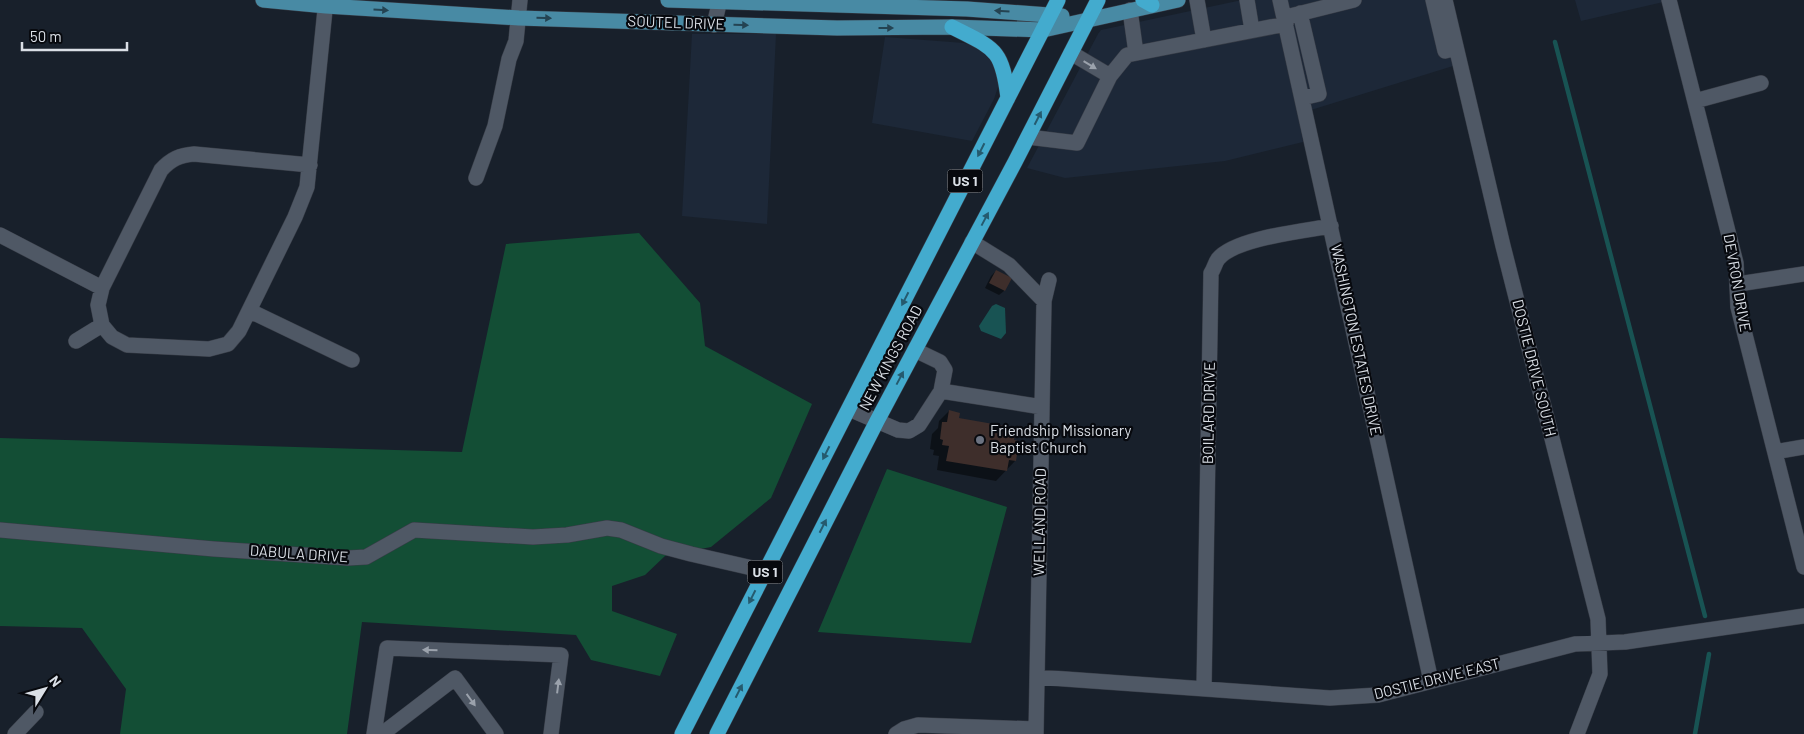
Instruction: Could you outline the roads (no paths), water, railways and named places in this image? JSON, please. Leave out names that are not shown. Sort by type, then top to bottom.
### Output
[{"type":"highway","name":"NEW KINGS ROAD","points":[[682,734],[1058,0]]},
{"type":"highway","name":"NEW KINGS ROAD","points":[[717,734],[877,421],[1028,137],[1098,0]]},
{"type":"highway","points":[[952,28],[989,46],[1000,60],[1006,80],[1008,99]]},
{"type":"main road","name":"SOUTEL DRIVE","points":[[263,0],[519,18],[837,28],[1043,30],[1130,10],[1148,3],[1174,0]]},
{"type":"main road","name":"SOUTEL DRIVE","points":[[668,0],[876,3],[1051,14],[1088,20]]},
{"type":"street","points":[[476,178],[495,126],[509,59],[516,41],[520,0]]},
{"type":"street","points":[[1197,0],[1204,40]]},
{"type":"street","points":[[1247,0],[1252,30]]},
{"type":"street","name":"WASHINGTON ESTATES DRIVE","points":[[1280,0],[1431,681]]},
{"type":"street","points":[[1028,137],[1076,143],[1110,76],[1127,54],[1252,30],[1285,21],[1320,4],[1354,0]]},
{"type":"street","points":[[1433,0],[1445,51],[1456,48]]},
{"type":"street","name":"DOSTIE DRIVE SOUTH","points":[[1445,0],[1503,246],[1598,619],[1600,674],[1577,734]]},
{"type":"street","name":"DEVRON DRIVE","points":[[1669,0],[1736,263],[1738,307],[1804,567]]},
{"type":"street","points":[[714,25],[720,1]]},
{"type":"street","points":[[310,165],[194,154],[176,157],[161,170],[102,288],[98,305],[102,325],[112,337],[127,345],[209,349],[228,344],[235,338],[307,188],[310,165],[326,3]]},
{"type":"street","points":[[1130,10],[1136,53]]},
{"type":"street","points":[[1300,13],[1319,94],[1302,98]]},
{"type":"street","points":[[1293,56],[1309,52]]},
{"type":"street","points":[[1071,53],[1110,76]]},
{"type":"street","points":[[1695,102],[1761,83]]},
{"type":"street","name":"BOILARD DRIVE","points":[[1204,688],[1211,273],[1218,258],[1232,247],[1246,242],[1330,226]]},
{"type":"street","points":[[0,235],[102,288]]},
{"type":"street","points":[[972,242],[1009,265],[1044,301]]},
{"type":"street","points":[[1738,284],[1804,274]]},
{"type":"street","name":"WELLAND ROAD","points":[[1036,732],[1044,301],[1049,280]]},
{"type":"street","points":[[250,310],[352,360]]},
{"type":"street","points":[[76,341],[102,325]]},
{"type":"street","points":[[848,409],[898,430],[909,431],[920,425],[941,391],[945,370],[940,362],[915,350]]},
{"type":"street","points":[[941,391],[1042,407]]},
{"type":"street","points":[[1775,452],[1804,447]]},
{"type":"street","name":"DABULA DRIVE","points":[[0,530],[214,549],[348,558],[366,557],[414,530],[533,537],[567,535],[607,528],[621,530],[661,546],[765,572]]},
{"type":"street","name":"DOSTIE DRIVE EAST","points":[[1037,677],[1330,698],[1378,696],[1575,644],[1625,642],[1804,616]]},
{"type":"street","points":[[374,734],[386,648],[561,655],[552,734]]},
{"type":"street","points":[[454,651],[455,678],[496,734]]},
{"type":"street","points":[[382,734],[455,678]]},
{"type":"street","points":[[15,734],[36,712]]},
{"type":"street","points":[[900,732],[918,726],[1036,732]]},
{"type":"waterway","points":[[1555,42],[1705,616]]},
{"type":"waterway","points":[[1695,734],[1709,654]]},
{"type":"place","name":"Friendship Missionary Baptist Church","points":[[980,440]]}]
